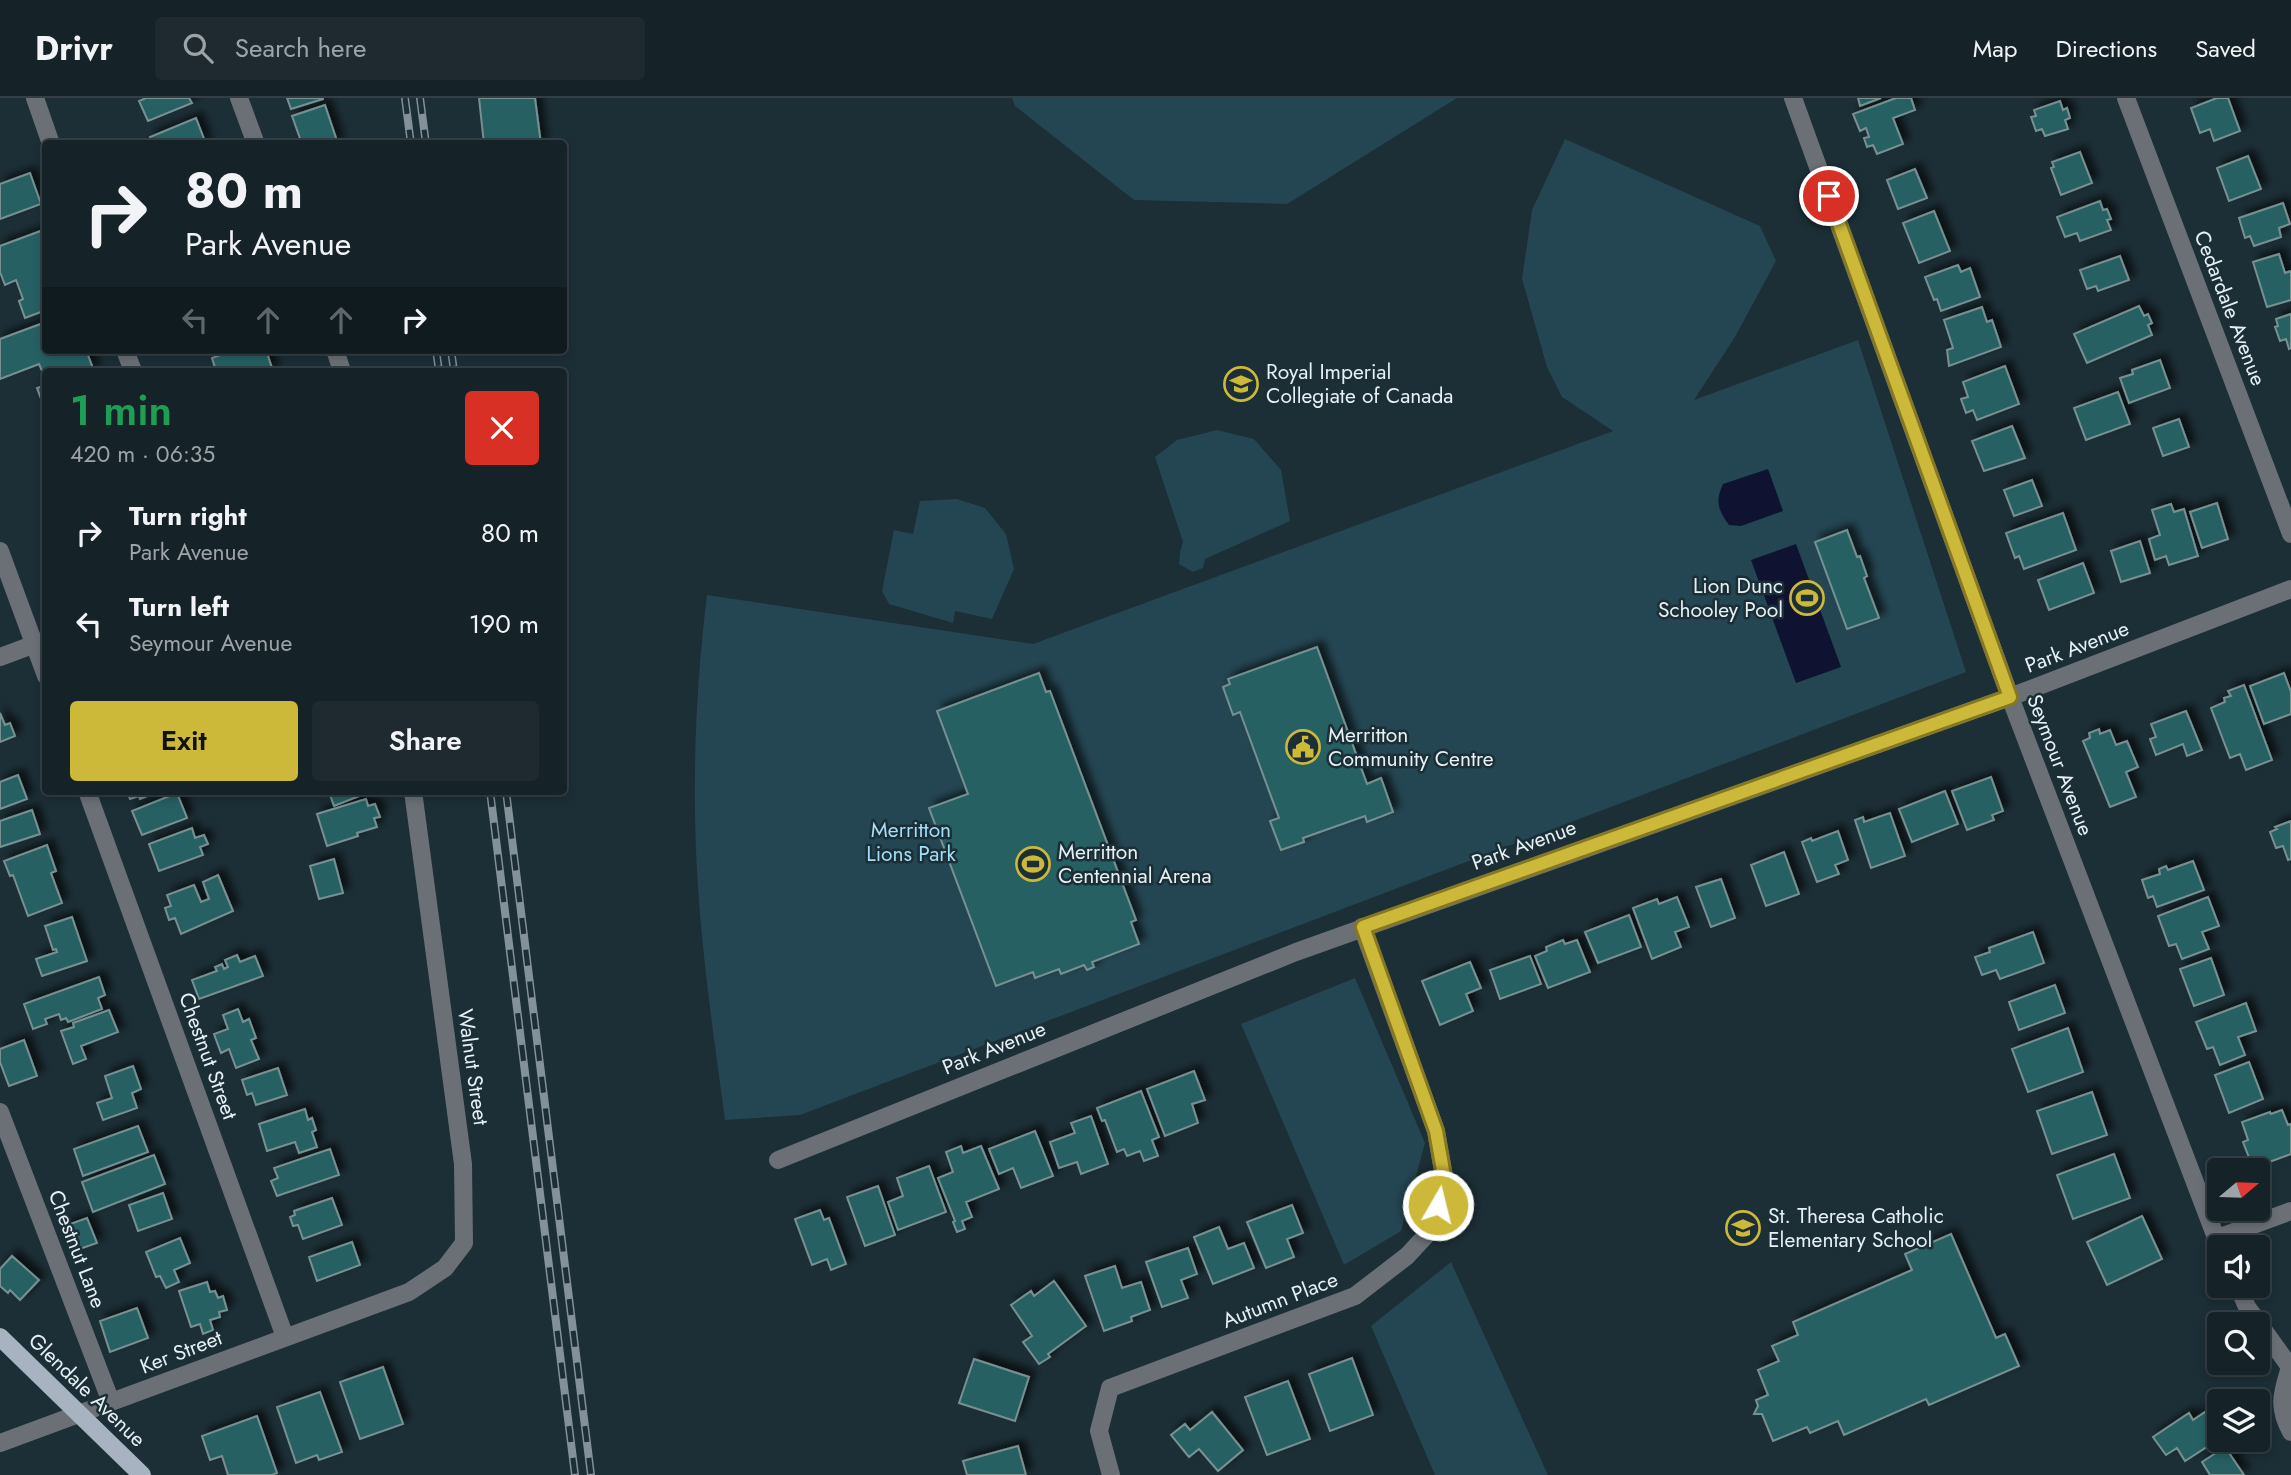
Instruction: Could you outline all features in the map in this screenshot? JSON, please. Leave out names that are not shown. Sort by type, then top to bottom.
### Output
[{"type":"main road","name":"Glendale Avenue","points":[[0,1337],[142,1475]]},
{"type":"street","points":[[35,98],[50,140]]},
{"type":"street","points":[[239,98],[255,140]]},
{"type":"street","name":"Seymour Avenue","points":[[1793,98],[2010,697],[2215,1235]]},
{"type":"street","name":"Cedardale Avenue","points":[[2126,98],[2291,534]]},
{"type":"street","points":[[0,551],[40,642],[0,657]]},
{"type":"street","name":"Park Avenue","points":[[778,1160],[1283,957],[2010,697],[2291,590]]},
{"type":"street","name":"Chestnut Street","points":[[88,795],[285,1337]]},
{"type":"street","name":"Walnut Street","points":[[378,1305],[409,1292],[445,1268],[464,1243],[463,1164],[414,795]]},
{"type":"street","name":"Autumn Place","points":[[1111,1475],[1098,1431],[1110,1388],[1355,1296],[1407,1256],[1432,1229],[1445,1182],[1436,1131],[1363,927]]},
{"type":"street","name":"Chestnut Lane","points":[[0,1112],[111,1402]]},
{"type":"street","points":[[2238,1235],[2291,1211]]},
{"type":"street","points":[[2244,1298],[2290,1367],[2280,1402],[2285,1422],[2291,1432]]},
{"type":"street","name":"Ker Street","points":[[0,1443],[378,1305]]},
{"type":"green space","points":[[1012,98],[1457,98],[1287,204],[1134,200],[1015,106]]},
{"type":"green space","name":"Merritton Lions Park","points":[[1565,139],[1760,226],[1776,261],[1735,337],[1694,400],[1858,340],[1966,672],[800,1115],[725,1120],[705,966],[696,851],[696,731],[707,595],[1033,644],[1613,431],[1562,397],[1547,367],[1522,279],[1532,210]]},
{"type":"green space","points":[[1217,430],[1254,439],[1281,470],[1290,521],[1205,559],[1203,568],[1193,572],[1179,564],[1183,542],[1155,457],[1177,440]]},
{"type":"green space","points":[[957,499],[985,508],[1006,534],[1014,569],[992,619],[955,611],[953,623],[889,604],[882,591],[894,530],[913,534],[920,501]]},
{"type":"green space","points":[[1355,978],[1425,1143],[1401,1231],[1344,1265],[1241,1024]]},
{"type":"green space","points":[[1451,1262],[1548,1475],[1435,1475],[1371,1326]]},
{"type":"shaded area","points":[[1768,469],[1783,511],[1741,526],[1729,525],[1719,505],[1723,484]]},
{"type":"shaded area","points":[[1796,544],[1841,667],[1796,683],[1751,560]]},
{"type":"building","points":[[146,98],[189,98],[192,103],[148,121],[139,101]]},
{"type":"building","points":[[287,98],[323,98],[323,99],[291,109]]},
{"type":"building","points":[[479,98],[535,98],[540,140],[484,140]]},
{"type":"building","points":[[1858,98],[1881,98],[1860,106]]},
{"type":"building","points":[[1896,98],[1911,98],[1915,110],[1893,118],[1903,144],[1877,154],[1873,145],[1867,147],[1864,138],[1869,137],[1866,128],[1860,131],[1853,114]]},
{"type":"building","points":[[2217,98],[2228,98],[2240,131],[2214,141],[2210,129],[2200,133],[2191,108]]},
{"type":"building","points":[[2060,101],[2063,110],[2067,108],[2070,118],[2065,120],[2068,129],[2045,136],[2042,129],[2036,131],[2031,117],[2036,116],[2034,110]]},
{"type":"building","points":[[325,105],[337,140],[301,140],[292,116]]},
{"type":"building","points":[[196,118],[204,140],[151,140],[150,137]]},
{"type":"building","points":[[2080,152],[2092,183],[2061,195],[2051,168],[2054,167],[2052,162]]},
{"type":"building","points":[[2248,156],[2261,189],[2229,201],[2217,168]]},
{"type":"building","points":[[1915,169],[1927,198],[1898,209],[1887,180]]},
{"type":"building","points":[[30,173],[41,204],[0,219],[0,184]]},
{"type":"building","points":[[2100,201],[2103,210],[2107,209],[2111,219],[2107,220],[2111,230],[2080,241],[2077,233],[2065,237],[2057,217]]},
{"type":"building","points":[[2283,203],[2290,224],[2279,228],[2281,237],[2254,246],[2250,236],[2245,238],[2239,218]]},
{"type":"building","points":[[1934,211],[1950,251],[1919,263],[1903,223]]},
{"type":"building","points":[[42,230],[42,312],[25,318],[19,301],[23,299],[16,280],[5,285],[0,272],[0,246]]},
{"type":"building","points":[[2279,254],[2285,273],[2291,271],[2291,300],[2267,307],[2253,262]]},
{"type":"building","points":[[2120,256],[2129,280],[2098,291],[2096,286],[2087,289],[2080,270]]},
{"type":"building","points":[[1958,265],[1961,272],[1970,268],[1980,297],[1941,311],[1925,277]]},
{"type":"building","points":[[2139,306],[2144,316],[2148,314],[2152,323],[2148,325],[2152,335],[2087,363],[2074,334]]},
{"type":"building","points":[[1982,307],[1987,322],[1992,320],[2001,347],[1949,366],[1947,350],[1953,348],[1944,320]]},
{"type":"building","points":[[2291,314],[2289,349],[2286,339],[2280,341],[2275,327],[2278,326],[2276,319]]},
{"type":"building","points":[[42,323],[42,354],[88,354],[93,368],[42,368],[42,371],[39,364],[0,379],[0,339]]},
{"type":"building","points":[[223,354],[267,354],[272,368],[215,368],[212,358]]},
{"type":"building","points":[[2160,360],[2170,388],[2129,403],[2120,378],[2133,374],[2132,370]]},
{"type":"building","points":[[2005,366],[2019,404],[1977,420],[1973,410],[1966,413],[1961,399],[1968,397],[1963,382]]},
{"type":"building","points":[[42,386],[42,401],[37,388]]},
{"type":"building","points":[[2118,392],[2130,424],[2086,440],[2074,408]]},
{"type":"building","points":[[2179,419],[2189,447],[2163,456],[2153,428]]},
{"type":"building","points":[[2012,426],[2025,458],[1984,471],[1972,441]]},
{"type":"building","points":[[2032,480],[2042,506],[2014,516],[2004,490]]},
{"type":"building","points":[[2217,503],[2228,539],[2202,548],[2190,512]]},
{"type":"building","points":[[2171,504],[2174,512],[2184,509],[2198,556],[2169,565],[2166,556],[2155,560],[2149,539],[2160,535],[2152,510]]},
{"type":"building","points":[[2063,513],[2076,550],[2024,569],[2019,556],[2015,558],[2006,533]]},
{"type":"building","points":[[1847,530],[1857,557],[1860,556],[1867,576],[1864,578],[1879,618],[1847,629],[1815,542]]},
{"type":"building","points":[[2140,541],[2150,573],[2121,582],[2111,551]]},
{"type":"building","points":[[2083,563],[2094,593],[2049,610],[2038,580]]},
{"type":"building","name":"Merritton Community Centre","points":[[1317,647],[1367,784],[1381,778],[1393,812],[1367,822],[1365,816],[1303,838],[1304,842],[1281,850],[1270,821],[1279,818],[1240,712],[1233,715],[1223,687],[1230,684],[1228,679]]},
{"type":"building","name":"Merritton Centennial Arena","points":[[1039,673],[1046,692],[1050,691],[1136,920],[1131,922],[1139,944],[1092,962],[1094,967],[1087,970],[1084,965],[1061,974],[1059,969],[1035,978],[1033,972],[996,986],[929,808],[968,794],[937,711]]},
{"type":"building","points":[[2284,673],[2291,692],[2291,714],[2264,724],[2250,686]]},
{"type":"building","points":[[2244,685],[2272,760],[2246,770],[2240,754],[2230,758],[2211,708],[2231,696],[2228,691]]},
{"type":"building","points":[[2186,711],[2202,750],[2187,756],[2183,744],[2156,755],[2150,739],[2156,737],[2151,724]]},
{"type":"building","points":[[0,713],[5,725],[10,723],[15,736],[0,742]]},
{"type":"building","points":[[2099,729],[2100,734],[2110,730],[2116,745],[2127,741],[2138,767],[2126,772],[2136,797],[2110,807],[2083,741],[2090,738],[2089,733]]},
{"type":"building","points":[[18,775],[27,799],[0,809],[0,782]]},
{"type":"building","points":[[1991,777],[2003,811],[1992,815],[1994,820],[1967,830],[1952,791]]},
{"type":"building","points":[[1945,791],[1958,824],[1912,842],[1899,809]]},
{"type":"building","points":[[128,795],[150,795],[140,799],[139,796],[130,799]]},
{"type":"building","points":[[178,795],[187,818],[142,835],[132,811]]},
{"type":"building","points":[[330,795],[362,795],[334,806]]},
{"type":"building","points":[[366,799],[368,806],[375,804],[380,817],[374,818],[377,827],[327,846],[317,814]]},
{"type":"building","points":[[32,810],[40,834],[0,847],[0,821]]},
{"type":"building","points":[[1890,813],[1905,856],[1871,868],[1855,820],[1863,817],[1864,822]]},
{"type":"building","points":[[2291,821],[2291,859],[2288,860],[2283,846],[2276,848],[2270,832],[2277,829],[2275,827]]},
{"type":"building","points":[[192,828],[195,838],[204,835],[208,844],[200,847],[203,855],[159,871],[149,844]]},
{"type":"building","points":[[1838,831],[1848,860],[1835,865],[1839,874],[1817,882],[1802,842]]},
{"type":"building","points":[[47,845],[56,871],[51,873],[62,903],[28,916],[13,875],[10,876],[4,861]]},
{"type":"building","points":[[1784,852],[1799,894],[1766,906],[1751,865]]},
{"type":"building","points":[[334,859],[343,893],[319,899],[310,866]]},
{"type":"building","points":[[2193,861],[2204,890],[2157,907],[2153,896],[2148,898],[2142,880],[2160,874],[2159,869],[2166,866],[2168,870]]},
{"type":"building","points":[[218,875],[233,911],[181,934],[175,918],[169,920],[165,908],[171,906],[167,895],[194,885],[201,902],[209,899],[203,882]]},
{"type":"building","points":[[1721,879],[1735,918],[1711,927],[1696,887]]},
{"type":"building","points":[[1677,897],[1689,927],[1675,932],[1681,947],[1652,959],[1633,908],[1657,899],[1659,904]]},
{"type":"building","points":[[2208,897],[2219,926],[2202,932],[2209,949],[2182,959],[2176,944],[2169,946],[2158,916]]},
{"type":"building","points":[[1629,915],[1641,947],[1598,963],[1585,932]]},
{"type":"building","points":[[72,917],[87,961],[42,976],[36,959],[57,952],[56,949],[53,950],[45,926]]},
{"type":"building","points":[[2033,932],[2044,963],[2000,979],[1996,970],[1982,975],[1975,957],[1990,952],[1989,948]]},
{"type":"building","points":[[1563,940],[1565,944],[1577,940],[1590,972],[1548,988],[1535,956],[1547,951],[1546,947]]},
{"type":"building","points":[[237,955],[240,962],[255,956],[263,976],[199,999],[192,980],[217,971],[215,967],[222,964],[224,969],[228,967],[225,960]]},
{"type":"building","points":[[1530,956],[1541,984],[1500,999],[1490,970]]},
{"type":"building","points":[[2211,958],[2224,995],[2194,1006],[2180,969]]},
{"type":"building","points":[[1470,962],[1481,988],[1466,994],[1473,1011],[1440,1025],[1422,981]]},
{"type":"building","points":[[99,977],[105,995],[98,998],[102,1009],[68,1022],[66,1018],[61,1020],[59,1014],[45,1019],[47,1024],[33,1029],[24,1004]]},
{"type":"building","points":[[2055,985],[2065,1013],[2019,1030],[2009,1002]]},
{"type":"building","points":[[2246,1003],[2256,1031],[2238,1037],[2245,1055],[2220,1065],[2213,1047],[2207,1049],[2196,1022]]},
{"type":"building","points":[[238,1009],[243,1022],[249,1019],[256,1038],[251,1040],[259,1059],[236,1068],[229,1049],[221,1053],[214,1034],[228,1029],[223,1015]]},
{"type":"building","points":[[109,1010],[118,1032],[81,1046],[86,1059],[73,1064],[61,1031],[74,1027],[73,1023]]},
{"type":"building","points":[[2068,1028],[2083,1072],[2028,1092],[2012,1049]]},
{"type":"building","points":[[24,1040],[37,1076],[9,1086],[0,1062],[0,1049]]},
{"type":"building","points":[[2249,1062],[2263,1099],[2229,1113],[2215,1075]]},
{"type":"building","points":[[133,1066],[141,1089],[132,1093],[137,1108],[103,1120],[97,1103],[112,1098],[105,1076]]},
{"type":"building","points":[[278,1068],[287,1095],[256,1105],[252,1093],[247,1095],[242,1080]]},
{"type":"building","points":[[1194,1071],[1205,1100],[1192,1104],[1198,1123],[1165,1136],[1147,1089]]},
{"type":"building","points":[[1141,1091],[1159,1137],[1152,1140],[1158,1156],[1144,1161],[1140,1151],[1127,1156],[1124,1149],[1117,1152],[1105,1120],[1102,1121],[1097,1108]]},
{"type":"building","points":[[2092,1092],[2107,1135],[2052,1154],[2037,1111]]},
{"type":"building","points":[[305,1109],[308,1120],[312,1118],[316,1130],[312,1132],[317,1147],[299,1153],[295,1142],[267,1151],[259,1124]]},
{"type":"building","points":[[2282,1110],[2288,1125],[2291,1124],[2291,1154],[2270,1162],[2270,1158],[2249,1158],[2243,1142],[2248,1140],[2242,1122],[2270,1112],[2271,1114]]},
{"type":"building","points":[[1091,1116],[1108,1164],[1081,1174],[1077,1162],[1059,1168],[1050,1142],[1075,1133],[1071,1123]]},
{"type":"building","points":[[138,1126],[148,1152],[83,1176],[74,1149]]},
{"type":"building","points":[[1035,1131],[1053,1176],[1021,1188],[1013,1168],[999,1174],[989,1149]]},
{"type":"building","points":[[961,1146],[963,1153],[981,1146],[999,1189],[966,1202],[972,1217],[962,1221],[965,1229],[957,1232],[938,1178],[953,1172],[946,1152]]},
{"type":"building","points":[[330,1149],[339,1175],[277,1196],[271,1181],[278,1178],[274,1168]]},
{"type":"building","points":[[2114,1154],[2130,1198],[2073,1219],[2057,1175]]},
{"type":"building","points":[[154,1155],[165,1184],[93,1212],[82,1182]]},
{"type":"building","points":[[929,1166],[946,1212],[898,1230],[888,1202],[903,1196],[897,1178]]},
{"type":"building","points":[[878,1186],[895,1235],[865,1246],[847,1197]]},
{"type":"building","points":[[163,1193],[172,1219],[138,1231],[129,1205]]},
{"type":"building","points":[[332,1198],[342,1225],[303,1239],[298,1225],[293,1226],[290,1217],[295,1215],[294,1211]]},
{"type":"building","points":[[1292,1205],[1303,1233],[1287,1239],[1294,1257],[1266,1268],[1247,1222]]},
{"type":"building","points":[[820,1210],[824,1220],[829,1218],[846,1264],[831,1270],[827,1259],[812,1265],[795,1219]]},
{"type":"building","points":[[2142,1216],[2162,1259],[2107,1285],[2087,1242]]},
{"type":"building","points":[[87,1218],[97,1243],[71,1252],[62,1227]]},
{"type":"building","points":[[1219,1227],[1228,1249],[1244,1243],[1254,1268],[1213,1284],[1194,1237]]},
{"type":"building","points":[[1951,1234],[1996,1338],[2005,1334],[2019,1366],[1929,1405],[1926,1399],[1844,1435],[1838,1421],[1810,1433],[1807,1427],[1773,1441],[1762,1414],[1754,1414],[1758,1406],[1756,1400],[1768,1395],[1758,1370],[1779,1361],[1772,1346],[1798,1335],[1793,1322],[1912,1270],[1905,1254]]},
{"type":"building","points":[[180,1238],[190,1263],[174,1270],[179,1282],[166,1288],[160,1276],[156,1277],[146,1252]]},
{"type":"building","points":[[352,1242],[360,1265],[317,1281],[309,1257]]},
{"type":"building","points":[[1188,1248],[1197,1274],[1181,1280],[1188,1298],[1162,1307],[1146,1262]]},
{"type":"building","points":[[12,1256],[39,1280],[20,1300],[10,1290],[8,1293],[0,1286],[0,1269]]},
{"type":"building","points":[[1115,1266],[1122,1288],[1141,1282],[1150,1310],[1131,1317],[1132,1321],[1104,1331],[1085,1276]]},
{"type":"building","points":[[1054,1281],[1086,1326],[1048,1354],[1050,1357],[1039,1364],[1023,1342],[1032,1336],[1011,1305],[1031,1291],[1034,1296]]},
{"type":"building","points":[[207,1282],[210,1292],[215,1291],[218,1298],[223,1296],[227,1310],[219,1312],[220,1317],[210,1320],[213,1330],[203,1334],[200,1324],[191,1327],[179,1291]]},
{"type":"building","points":[[137,1308],[148,1338],[110,1352],[100,1321]]},
{"type":"building","points":[[1352,1358],[1373,1415],[1330,1431],[1309,1374]]},
{"type":"building","points":[[974,1359],[1029,1377],[1015,1421],[959,1403]]},
{"type":"building","points":[[383,1367],[403,1424],[360,1439],[340,1382]]},
{"type":"building","points":[[1288,1381],[1310,1439],[1267,1455],[1245,1397]]},
{"type":"building","points":[[320,1392],[342,1452],[319,1460],[317,1455],[296,1463],[277,1407]]},
{"type":"building","points":[[2207,1411],[2207,1447],[2185,1461],[2177,1448],[2166,1455],[2153,1437],[2189,1413],[2193,1420]]},
{"type":"building","points":[[1212,1412],[1243,1450],[1218,1471],[1199,1449],[1189,1457],[1171,1435],[1185,1424],[1190,1430]]},
{"type":"building","points":[[257,1416],[277,1473],[228,1475],[222,1456],[210,1460],[202,1436]]},
{"type":"building","points":[[1018,1446],[1026,1475],[967,1475],[963,1461]]},
{"type":"building","points":[[2217,1452],[2228,1452],[2244,1475],[2210,1475],[2202,1462]]},
{"type":"railway","points":[[405,98],[410,140]]},
{"type":"railway","points":[[420,98],[425,140]]},
{"type":"railway","points":[[437,354],[439,368]]},
{"type":"railway","points":[[452,354],[454,368]]},
{"type":"railway","points":[[490,795],[575,1475]]},
{"type":"railway","points":[[506,795],[591,1475]]},
{"type":"place","name":"Royal Imperial Collegiate of Canada","points":[[1241,384]]},
{"type":"place","name":"Lion Dunc Schooley Pool","points":[[1807,598]]},
{"type":"place","name":"Merritton Community Centre","points":[[1303,747]]},
{"type":"place","name":"Merritton Centennial Arena","points":[[1033,864]]},
{"type":"place","name":"St. Theresa Catholic Elementary School","points":[[1743,1228]]},
{"type":"route","points":[[1438,1205],[1445,1182],[1436,1131],[1363,927],[2010,697],[1829,196]]}]
